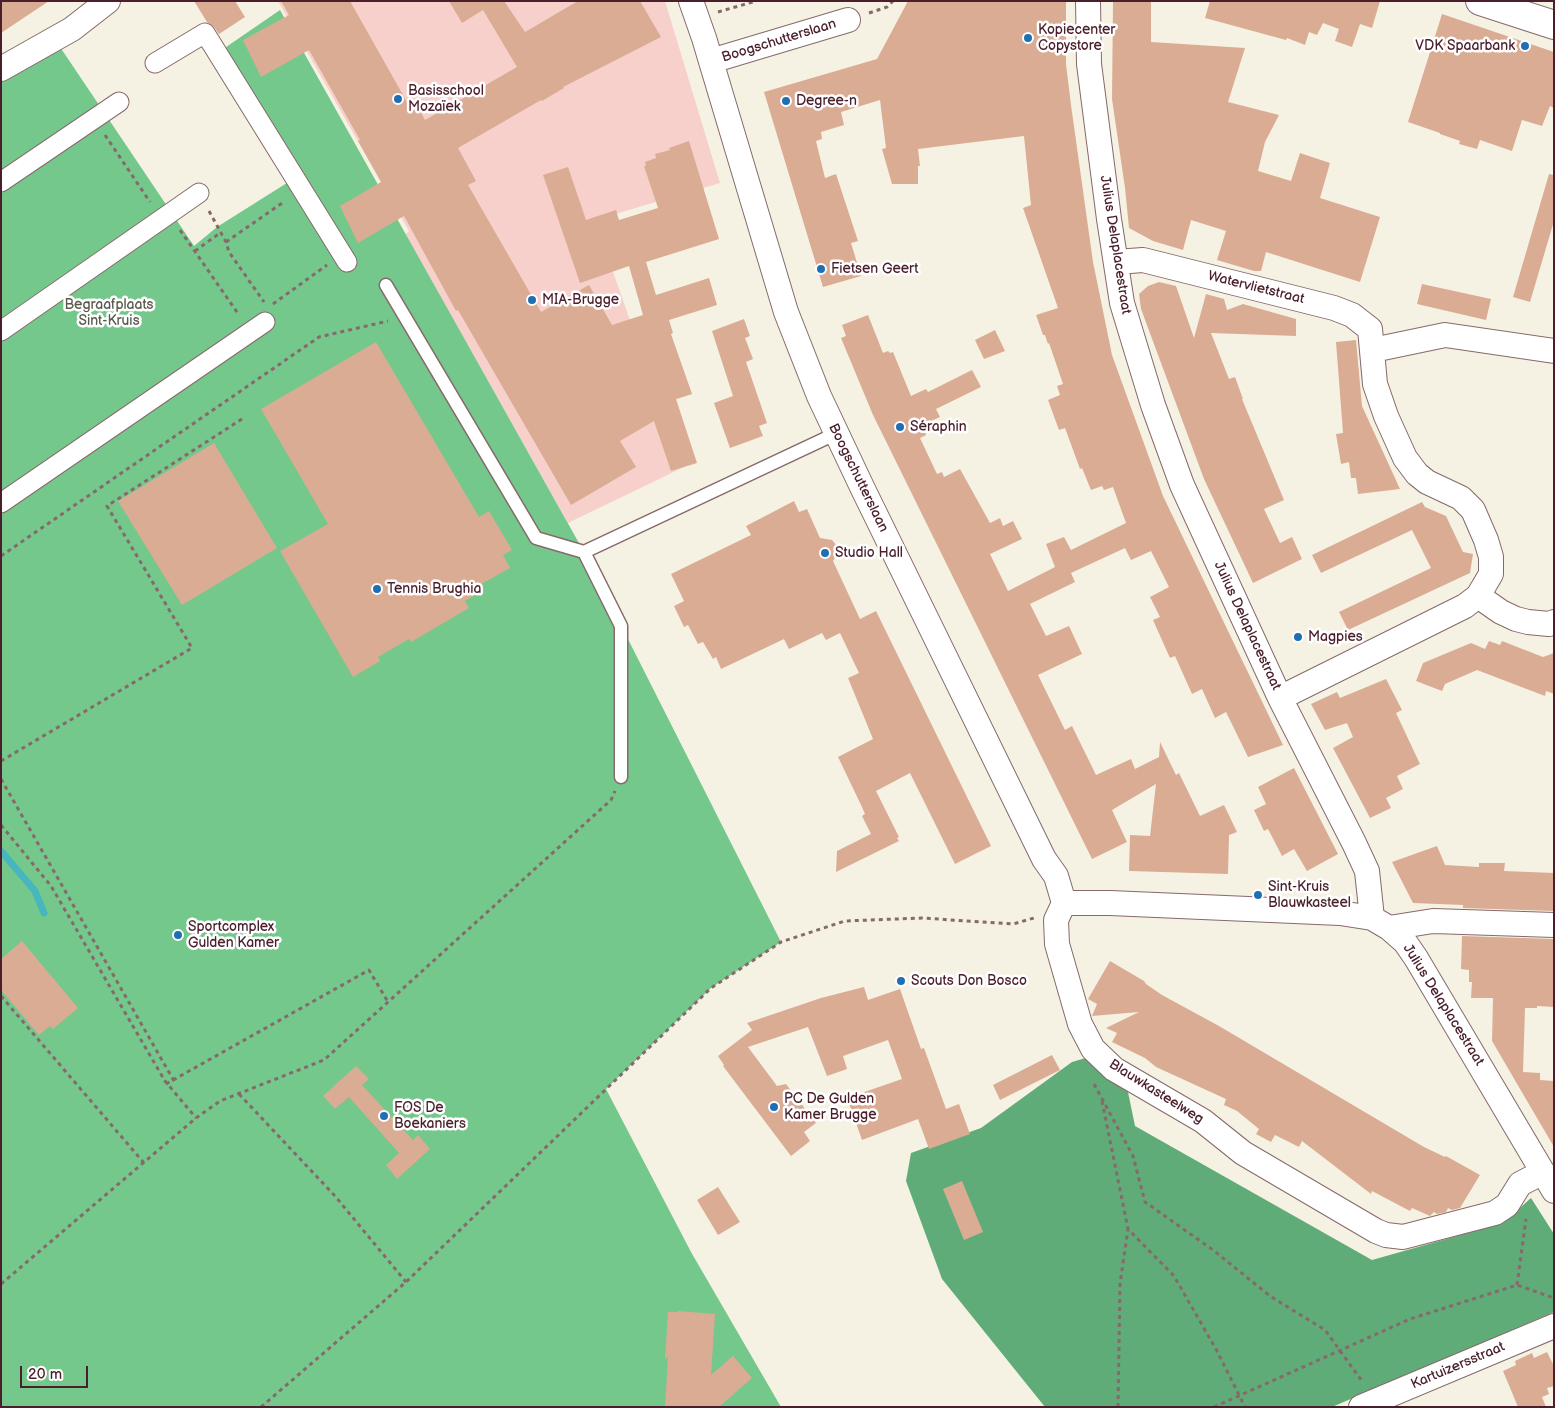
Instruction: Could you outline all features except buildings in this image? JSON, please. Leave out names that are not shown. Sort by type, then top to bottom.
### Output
[{"type":"street","points":[[1,70],[72,29],[108,1]]},
{"type":"street","name":"Julius Delaplacestraat","points":[[1088,1],[1089,64],[1122,303],[1153,405],[1182,485],[1280,698],[1354,843],[1367,872],[1380,923],[1405,942],[1416,958],[1548,1181]]},
{"type":"street","points":[[1480,1],[1554,25]]},
{"type":"street","name":"Boogschutterslaan","points":[[694,9],[786,312],[818,396],[1044,859],[1056,876],[1064,903]]},
{"type":"street","name":"Boogschutterslaan","points":[[711,61],[848,20]]},
{"type":"street","points":[[155,62],[205,33],[347,262]]},
{"type":"street","points":[[1,182],[119,102]]},
{"type":"street","points":[[1,331],[199,193]]},
{"type":"street","name":"Watervlietstraat","points":[[1116,262],[1143,260],[1334,308],[1352,315],[1370,329],[1375,384],[1386,416],[1405,458],[1417,474],[1427,482],[1460,498],[1473,510],[1486,540],[1491,557],[1491,574],[1478,596],[1465,606],[1280,698]]},
{"type":"street","points":[[1,503],[258,327]]},
{"type":"street","points":[[1373,350],[1445,335],[1554,351]]},
{"type":"street","points":[[1478,596],[1516,619],[1549,624],[1554,622]]},
{"type":"street","points":[[1064,903],[1110,903],[1340,913],[1380,923],[1433,921],[1554,925]]},
{"type":"street","name":"Blauwkasteelweg","points":[[1064,903],[1056,920],[1057,944],[1080,1024],[1093,1049],[1114,1069],[1203,1121],[1260,1164],[1376,1232],[1403,1237],[1495,1213],[1507,1205],[1520,1184]]},
{"type":"street","points":[[1520,1184],[1548,1181]]},
{"type":"street","name":"Kartuizersstraat","points":[[1373,1405],[1554,1326]]},
{"type":"lane","points":[[386,285],[536,538],[584,552],[835,434]]},
{"type":"lane","points":[[584,552],[622,626],[621,777]]},
{"type":"path","points":[[694,9],[756,1]]},
{"type":"path","points":[[94,119],[165,216],[258,327]]},
{"type":"path","points":[[226,242],[302,189]]},
{"type":"path","points":[[199,193],[226,242],[229,252],[268,308],[328,264]]},
{"type":"path","points":[[195,251],[220,233]]},
{"type":"path","points":[[1,556],[319,337],[406,317]]},
{"type":"path","points":[[1,761],[192,648],[107,506],[245,416]]},
{"type":"path","points":[[1,1284],[196,1118],[220,1101],[324,1060],[611,800],[621,777]]},
{"type":"path","points":[[1,779],[174,1080]]},
{"type":"path","points":[[1,825],[51,886],[166,1084],[196,1118]]},
{"type":"path","points":[[262,1407],[406,1282],[710,988],[781,942],[845,921],[922,918],[1013,924],[1034,918],[1064,903]]},
{"type":"path","points":[[1034,918],[1036,927]]},
{"type":"path","points":[[166,1084],[369,970],[388,1002]]},
{"type":"path","points":[[1,996],[144,1163]]},
{"type":"path","points":[[1092,1080],[1133,1156],[1145,1202],[1213,1250],[1270,1296],[1325,1330],[1373,1405]]},
{"type":"path","points":[[239,1094],[335,1196],[406,1282]]},
{"type":"path","points":[[1100,1096],[1128,1229],[1120,1284],[1118,1407]]},
{"type":"path","points":[[1517,1285],[1526,1218],[1520,1184]]},
{"type":"path","points":[[1128,1229],[1174,1276],[1217,1351],[1244,1407]]},
{"type":"path","points":[[1214,1407],[1297,1368],[1340,1351],[1410,1319],[1517,1285],[1551,1297],[1554,1300]]},
{"type":"shaded area","name":"MIA-Brugge","points":[[278,1],[665,1],[720,183],[595,220],[647,369],[679,358],[692,394],[660,405],[684,467],[568,523],[409,241],[406,234],[409,231]]},
{"type":"green space","name":"Begraafplaats Sint-Kruis","points":[[280,10],[584,552],[781,942],[711,988],[606,1089],[691,1252],[781,1407],[1,1407],[1,82],[58,44],[194,246],[217,227],[290,181],[213,56]]},
{"type":"green space","points":[[1089,1057],[1128,1092],[1135,1126],[1372,1260],[1503,1223],[1531,1198],[1554,1234],[1554,1312],[1332,1407],[1045,1407],[942,1279],[906,1181],[911,1153],[981,1128],[1072,1062]]},
{"type":"waterway","points":[[1,851],[35,891],[44,913]]},
{"type":"place","name":"Kopiecenter Copystore","points":[[1028,38]]},
{"type":"place","name":"VDK Spaarbank","points":[[1525,46]]},
{"type":"place","name":"Basisschool Mozaïek","points":[[398,99]]},
{"type":"place","name":"Degree-n","points":[[786,101]]},
{"type":"place","name":"Fietsen Geert","points":[[821,269]]},
{"type":"place","name":"MIA-Brugge","points":[[532,300]]},
{"type":"place","name":"Séraphin","points":[[900,427]]},
{"type":"place","name":"Studio Hall","points":[[825,553]]},
{"type":"place","name":"Tennis Brughia","points":[[377,589]]},
{"type":"place","name":"Magpies","points":[[1298,637]]},
{"type":"place","name":"Sint-Kruis Blauwkasteel","points":[[1258,895]]},
{"type":"place","name":"Sportcomplex Gulden Kamer","points":[[178,935]]},
{"type":"place","name":"Scouts Don Bosco","points":[[901,981]]},
{"type":"place","name":"PC De Gulden Kamer Brugge","points":[[774,1107]]},
{"type":"place","name":"FOS De Boekaniers","points":[[384,1116]]}]
